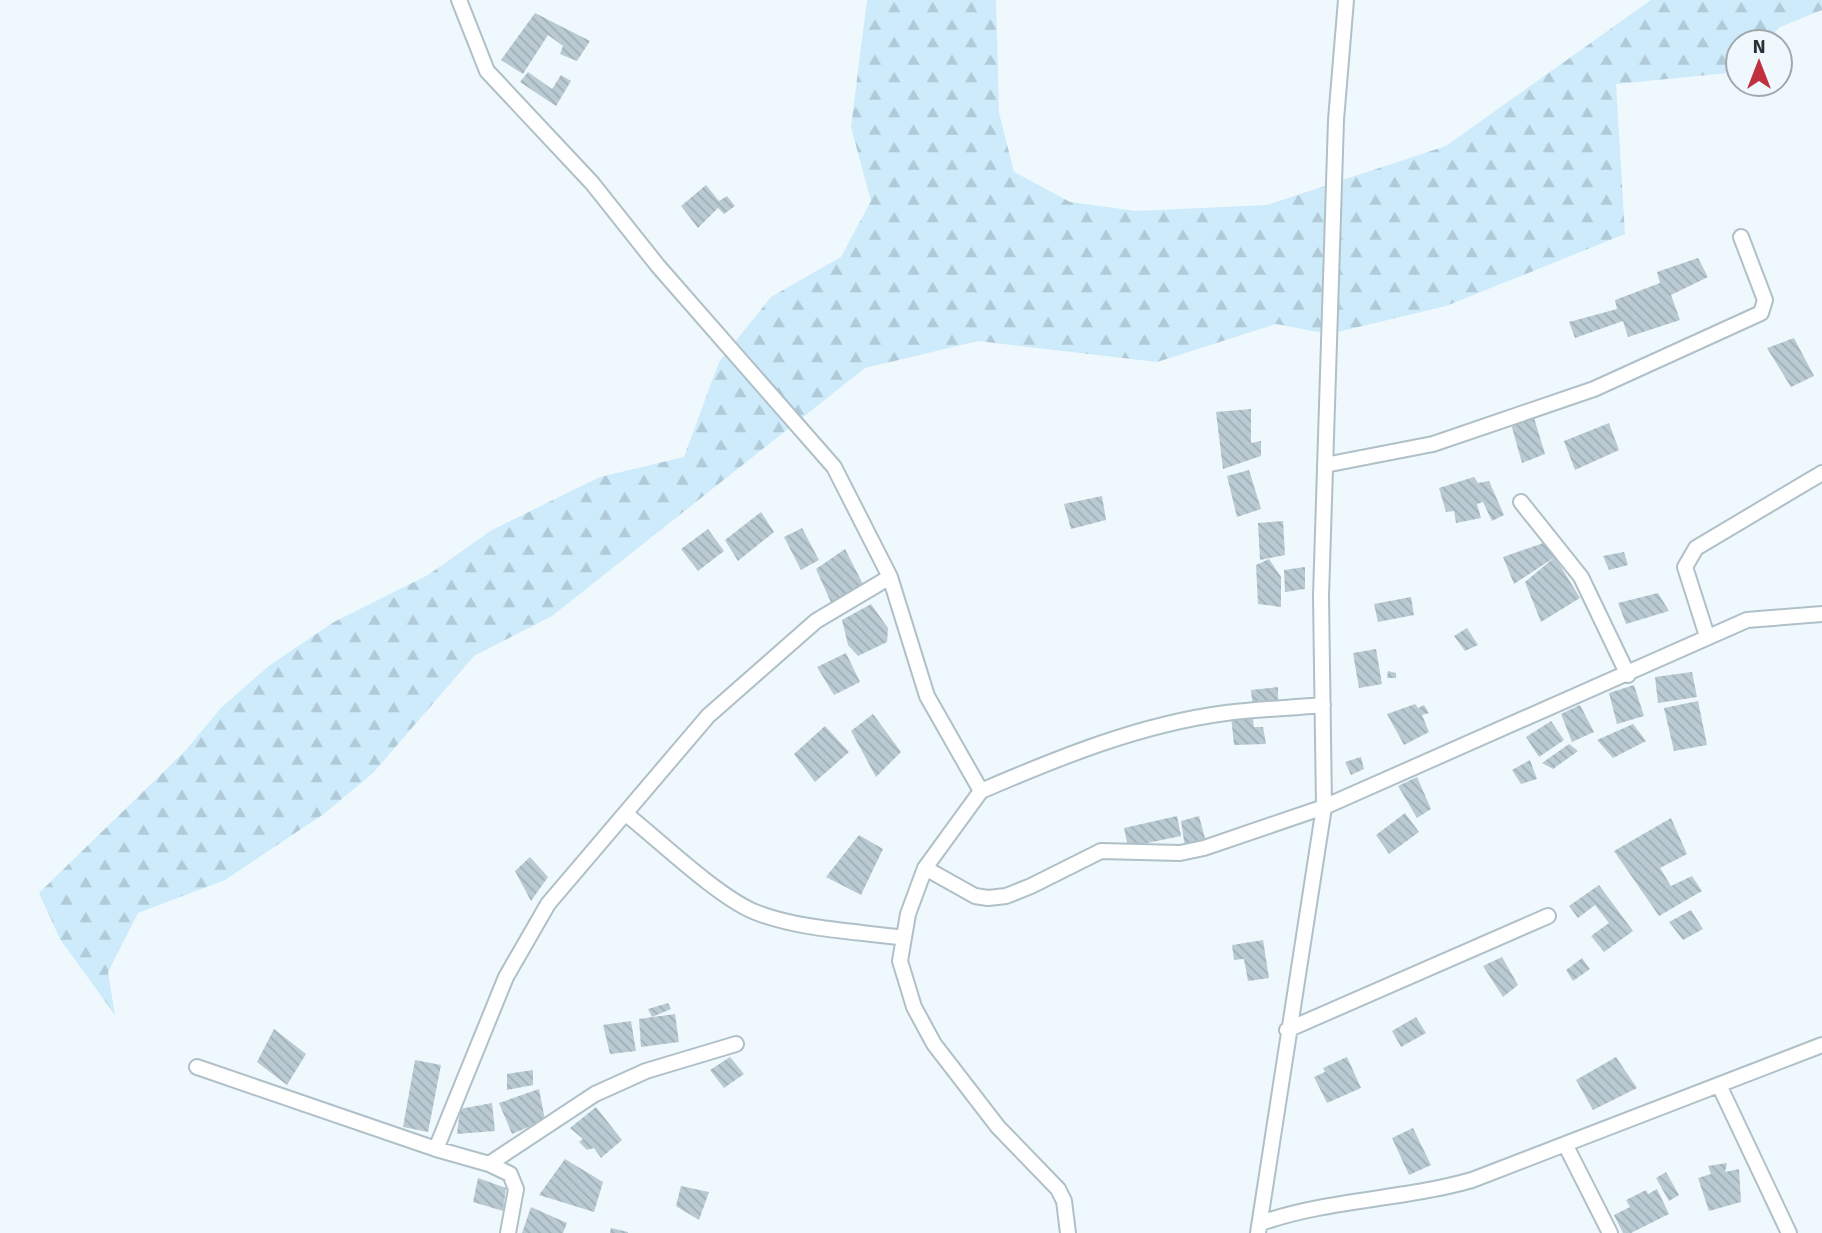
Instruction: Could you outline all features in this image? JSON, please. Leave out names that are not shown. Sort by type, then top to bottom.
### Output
[{"type":"street","points":[[459,0],[487,71],[592,183],[658,266],[834,467],[890,577],[927,696],[981,791]]},
{"type":"street","points":[[1259,1228],[1287,1030],[1320,851],[1324,807],[1321,596],[1336,120],[1346,0]]},
{"type":"street","points":[[1325,465],[1433,444],[1556,403],[1701,343],[1761,313],[1765,300],[1741,237]]},
{"type":"street","points":[[1707,636],[1685,567],[1688,558],[1696,548],[1822,473]]},
{"type":"street","points":[[1521,502],[1581,577],[1628,675]]},
{"type":"street","points":[[436,1149],[506,977],[548,904],[708,716],[816,621],[890,577]]},
{"type":"street","points":[[925,868],[975,896],[1006,896],[1101,852],[1180,853],[1324,807],[1628,675],[1707,636],[1747,620],[1822,614]]},
{"type":"street","points":[[1068,1233],[1064,1201],[1058,1189],[998,1127],[934,1044],[914,1007],[900,961],[908,914],[925,868],[981,791],[1061,757],[1137,732],[1224,713],[1322,705]]},
{"type":"street","points":[[626,814],[726,895],[754,911],[791,922],[904,937]]},
{"type":"street","points":[[1287,1030],[1548,916]]},
{"type":"street","points":[[489,1164],[595,1094],[646,1071],[736,1044]]},
{"type":"street","points":[[1259,1228],[1295,1211],[1433,1192],[1472,1180],[1822,1045]]},
{"type":"street","points":[[197,1067],[436,1149],[489,1164],[515,1181],[508,1233]]},
{"type":"street","points":[[1719,1085],[1789,1233]]},
{"type":"street","points":[[1565,1144],[1610,1233]]},
{"type":"green space","points":[[867,0],[996,0],[999,113],[1014,172],[1070,202],[1136,211],[1267,205],[1446,146],[1651,0],[1822,0],[1822,10],[1779,28],[1724,28],[1724,73],[1616,84],[1625,234],[1446,306],[1329,334],[1276,324],[1157,362],[978,341],[865,368],[552,616],[474,656],[373,773],[325,813],[225,880],[138,913],[108,972],[115,1015],[60,939],[39,893],[185,751],[221,708],[270,665],[334,622],[428,575],[492,530],[600,477],[684,457],[719,362],[771,297],[841,257],[871,201],[851,127]]},
{"type":"building","points":[[535,13],[590,41],[577,61],[560,54],[563,46],[548,35],[523,74],[501,60]]},
{"type":"building","points":[[528,72],[552,89],[561,75],[571,81],[556,106],[520,82]]},
{"type":"building","points":[[706,185],[719,201],[727,196],[735,206],[724,214],[718,208],[698,228],[681,206]]},
{"type":"building","points":[[1698,258],[1708,277],[1671,295],[1680,320],[1628,337],[1623,321],[1575,338],[1569,322],[1617,309],[1615,300],[1660,283],[1657,272]]},
{"type":"building","points":[[1794,338],[1814,376],[1791,387],[1767,348]]},
{"type":"building","points":[[1251,409],[1251,443],[1261,441],[1261,456],[1223,469],[1216,412]]},
{"type":"building","points":[[1534,418],[1545,454],[1522,463],[1511,424]]},
{"type":"building","points":[[1609,423],[1619,450],[1575,470],[1564,441]]},
{"type":"building","points":[[1249,470],[1261,509],[1237,517],[1227,476]]},
{"type":"building","points":[[1474,477],[1478,483],[1489,481],[1504,515],[1492,521],[1483,502],[1477,504],[1481,518],[1456,523],[1454,511],[1446,512],[1439,488]]},
{"type":"building","points":[[1102,496],[1106,520],[1071,529],[1064,504]]},
{"type":"building","points":[[761,512],[774,532],[738,561],[725,540]]},
{"type":"building","points":[[1283,521],[1285,555],[1260,560],[1258,523]]},
{"type":"building","points":[[802,528],[819,560],[801,570],[784,537]]},
{"type":"building","points":[[708,529],[724,551],[698,571],[681,549]]},
{"type":"building","points":[[1546,542],[1555,557],[1514,584],[1503,557]]},
{"type":"building","points":[[845,549],[865,588],[833,607],[816,569]]},
{"type":"building","points":[[1624,552],[1628,565],[1609,570],[1603,556]]},
{"type":"building","points":[[1555,557],[1580,598],[1541,622],[1525,582]]},
{"type":"building","points":[[1269,559],[1281,577],[1281,607],[1258,604],[1256,565]]},
{"type":"building","points":[[1305,567],[1305,589],[1285,592],[1284,570]]},
{"type":"building","points":[[1658,593],[1669,611],[1626,624],[1618,603]]},
{"type":"building","points":[[1411,597],[1414,615],[1378,622],[1374,604]]},
{"type":"building","points":[[871,604],[888,628],[887,642],[858,656],[848,645],[842,620]]},
{"type":"building","points":[[1467,628],[1478,645],[1465,651],[1454,636]]},
{"type":"building","points":[[1376,649],[1382,684],[1359,688],[1353,653]]},
{"type":"building","points":[[846,653],[860,682],[834,695],[817,667]]},
{"type":"building","points":[[1388,671],[1396,673],[1396,678],[1387,678]]},
{"type":"building","points":[[1692,672],[1697,697],[1658,703],[1655,677]]},
{"type":"building","points":[[1634,685],[1644,716],[1617,724],[1609,693]]},
{"type":"building","points":[[1278,687],[1278,707],[1253,709],[1251,690]]},
{"type":"building","points":[[1698,701],[1707,745],[1674,751],[1664,708]]},
{"type":"building","points":[[1415,704],[1418,708],[1424,705],[1429,713],[1422,715],[1429,732],[1404,745],[1387,714]]},
{"type":"building","points":[[1580,705],[1594,732],[1572,742],[1561,714]]},
{"type":"building","points":[[1252,713],[1254,727],[1263,727],[1266,744],[1234,745],[1231,716]]},
{"type":"building","points":[[873,714],[901,752],[876,777],[851,731]]},
{"type":"building","points":[[1551,721],[1564,740],[1539,757],[1526,737]]},
{"type":"building","points":[[1633,724],[1646,741],[1613,758],[1597,740]]},
{"type":"building","points":[[825,726],[849,752],[815,782],[794,754]]},
{"type":"building","points":[[1569,744],[1578,751],[1553,769],[1542,763]]},
{"type":"building","points":[[1361,757],[1364,769],[1351,775],[1345,762]]},
{"type":"building","points":[[1530,760],[1537,779],[1521,784],[1512,770]]},
{"type":"building","points":[[1417,777],[1431,809],[1417,818],[1398,786]]},
{"type":"building","points":[[1405,813],[1419,832],[1389,854],[1376,835]]},
{"type":"building","points":[[1177,816],[1181,836],[1128,847],[1124,828]]},
{"type":"building","points":[[1199,816],[1206,842],[1185,847],[1181,821]]},
{"type":"building","points":[[1671,818],[1687,854],[1660,868],[1671,886],[1692,876],[1702,891],[1659,916],[1614,851]]},
{"type":"building","points":[[859,835],[883,849],[861,895],[826,877]]},
{"type":"building","points":[[530,857],[548,877],[531,901],[515,871]]},
{"type":"building","points":[[1599,885],[1633,931],[1604,952],[1591,936],[1609,923],[1595,905],[1578,918],[1569,906]]},
{"type":"building","points":[[1691,910],[1703,929],[1683,940],[1669,922]]},
{"type":"building","points":[[1263,940],[1269,978],[1248,981],[1244,959],[1234,960],[1232,945]]},
{"type":"building","points":[[1502,957],[1518,985],[1503,997],[1483,966]]},
{"type":"building","points":[[1582,958],[1590,969],[1573,981],[1566,970]]},
{"type":"building","points":[[668,1003],[671,1009],[652,1017],[648,1009]]},
{"type":"building","points":[[675,1014],[679,1042],[641,1047],[639,1019]]},
{"type":"building","points":[[1416,1017],[1426,1033],[1401,1047],[1392,1031]]},
{"type":"building","points":[[631,1021],[636,1051],[610,1054],[603,1025]]},
{"type":"building","points":[[274,1029],[306,1054],[287,1085],[257,1062]]},
{"type":"building","points":[[730,1057],[744,1074],[724,1088],[710,1070]]},
{"type":"building","points":[[1347,1057],[1361,1088],[1327,1103],[1314,1077],[1325,1072],[1323,1068]]},
{"type":"building","points":[[1616,1057],[1637,1088],[1593,1110],[1576,1080]]},
{"type":"building","points":[[415,1060],[441,1065],[428,1132],[403,1127]]},
{"type":"building","points":[[533,1070],[533,1085],[507,1090],[507,1074]]},
{"type":"building","points":[[539,1089],[545,1120],[512,1134],[499,1103]]},
{"type":"building","points":[[492,1103],[495,1131],[457,1134],[460,1109]]},
{"type":"building","points":[[596,1107],[622,1140],[601,1158],[594,1148],[587,1150],[579,1142],[583,1139],[570,1128]]},
{"type":"building","points":[[1413,1128],[1431,1165],[1409,1175],[1392,1138]]},
{"type":"building","points":[[565,1159],[603,1182],[594,1212],[539,1195]]},
{"type":"building","points":[[1727,1163],[1725,1172],[1739,1169],[1741,1202],[1709,1211],[1698,1178],[1711,1174],[1708,1166]]},
{"type":"building","points":[[1666,1172],[1679,1195],[1669,1201],[1656,1178]]},
{"type":"building","points":[[478,1178],[506,1188],[503,1211],[473,1202]]},
{"type":"building","points":[[681,1186],[709,1192],[699,1220],[676,1206]]},
{"type":"building","points":[[1657,1189],[1669,1214],[1631,1233],[1623,1233],[1614,1215],[1630,1207],[1626,1200],[1646,1190],[1648,1194]]},
{"type":"building","points":[[531,1207],[567,1223],[563,1233],[522,1233]]},
{"type":"building","points":[[611,1228],[628,1232],[628,1233],[610,1233]]}]
